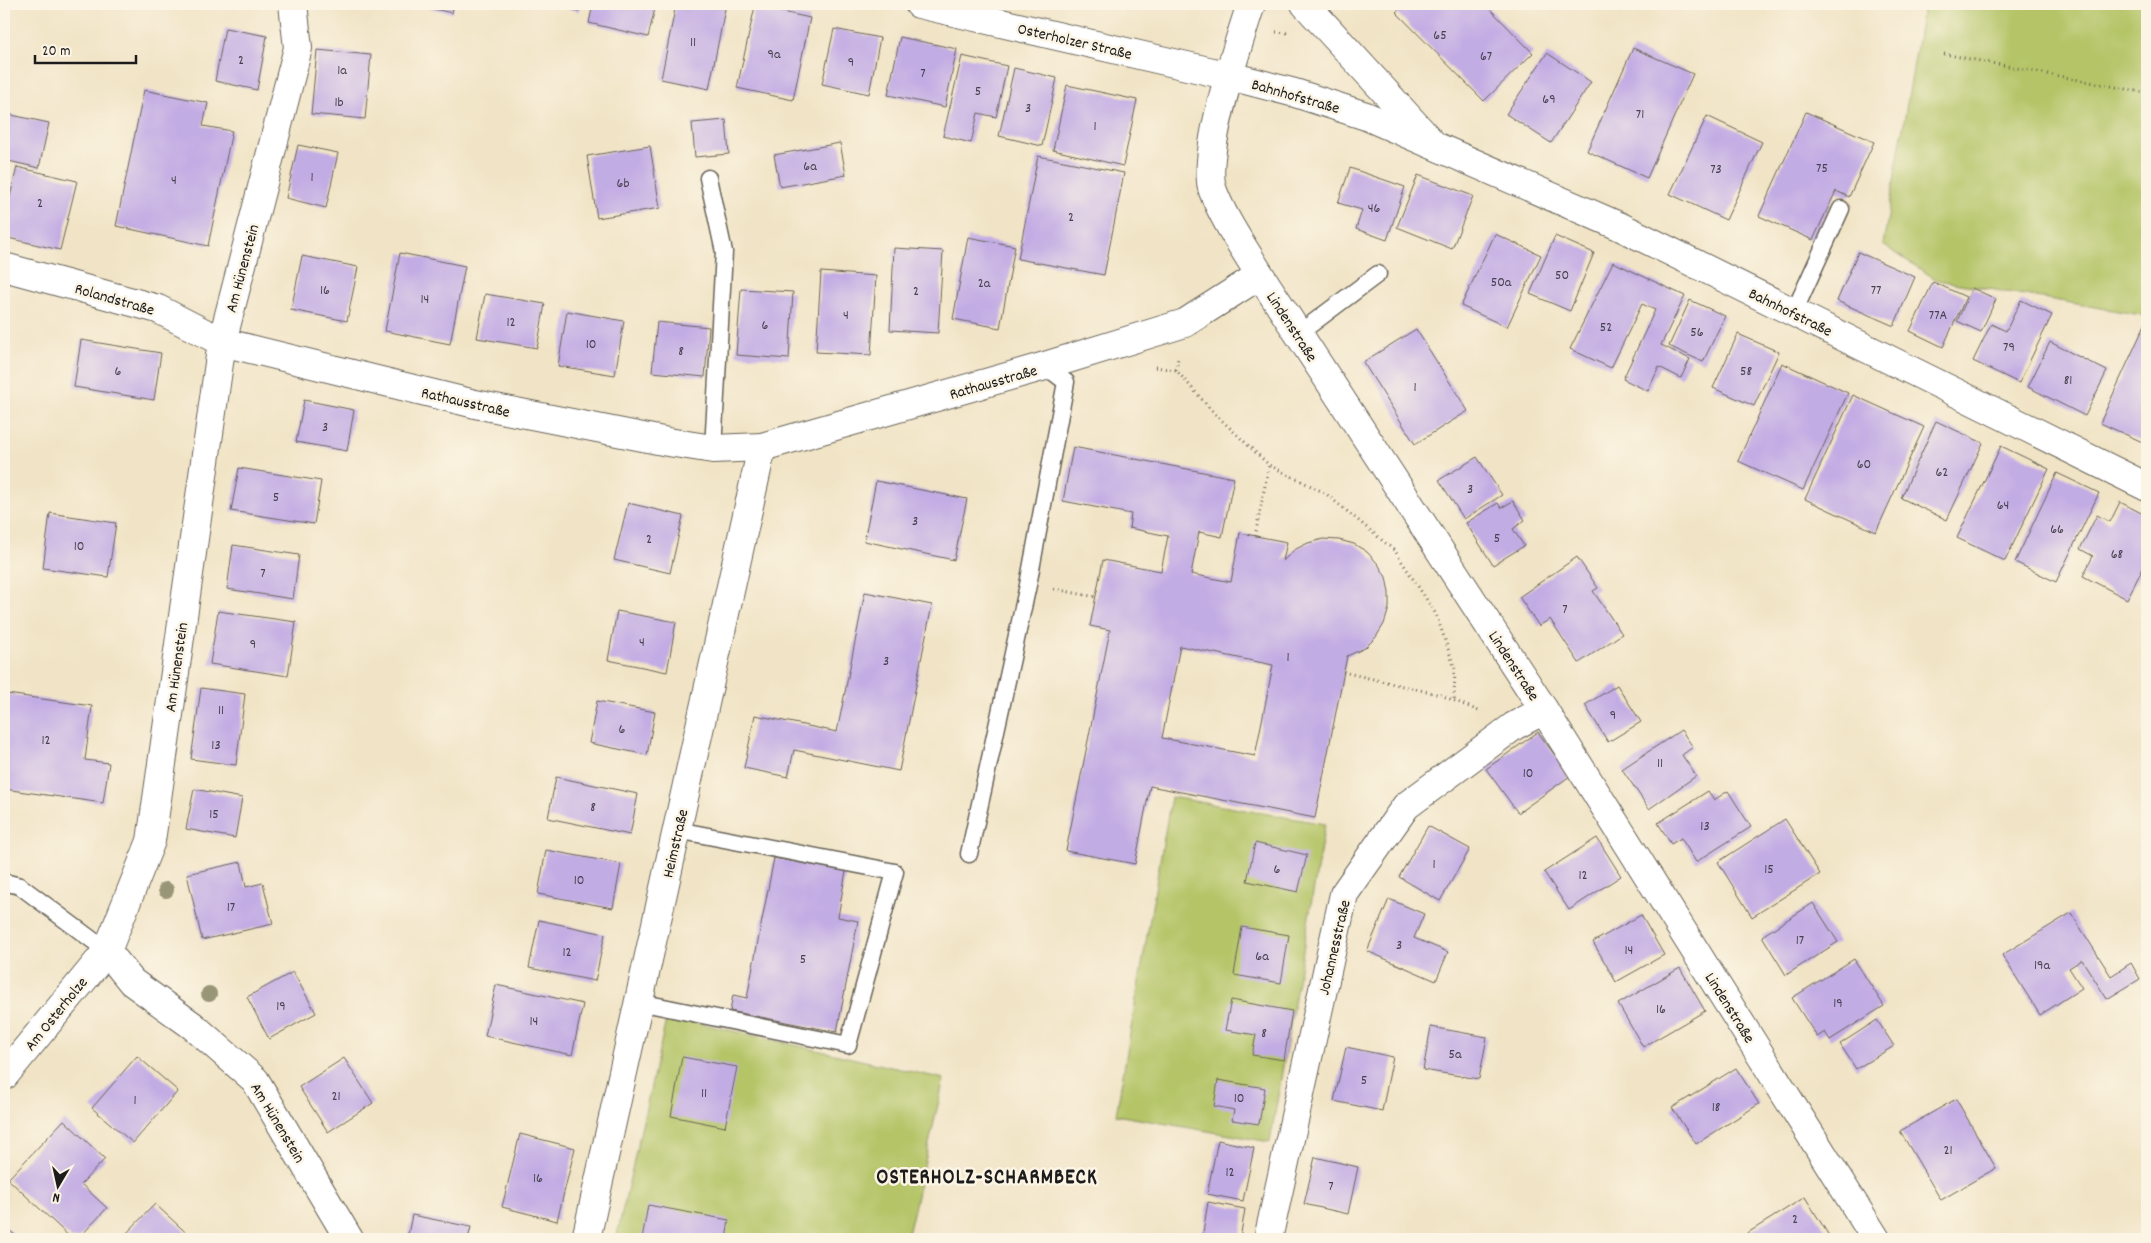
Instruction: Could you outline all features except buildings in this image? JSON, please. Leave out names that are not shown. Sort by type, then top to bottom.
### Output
[{"type":"street","name":"Am Hünenstein","points":[[292,4],[298,48],[222,342],[152,841],[107,950],[132,982],[192,1026],[255,1080],[349,1239]]},
{"type":"street","name":"Osterholzer Straße","points":[[919,4],[1230,76]]},
{"type":"street","name":"Bahnhofstraße","points":[[1251,4],[1230,76],[1295,93],[1366,116],[1432,143],[1619,226],[2147,487]]},
{"type":"street","name":"Bahnhofstraße","points":[[1304,4],[1432,143]]},
{"type":"street","name":"Lindenstraße","points":[[1230,76],[1212,152],[1212,189],[1232,228],[1298,334],[1544,710],[1876,1239]]},
{"type":"street","name":"Rolandstraße","points":[[4,267],[158,310],[222,342]]},
{"type":"street","name":"Rathausstraße","points":[[222,342],[474,404],[668,442],[713,449],[762,447],[1045,366],[1185,323],[1260,275]]},
{"type":"street","name":"Heimstraße","points":[[586,1239],[762,447]]},
{"type":"street","name":"Johannesstraße","points":[[1268,1239],[1344,894],[1406,806],[1514,726],[1544,710]]},
{"type":"street","name":"Am Osterholze","points":[[4,1076],[107,950]]},
{"type":"lane","points":[[708,178],[724,252],[713,449]]},
{"type":"lane","points":[[1794,312],[1841,209]]},
{"type":"lane","points":[[1298,334],[1378,274]]},
{"type":"lane","points":[[969,854],[1028,584],[1066,382],[1045,366]]},
{"type":"lane","points":[[639,1002],[848,1045],[895,872],[677,830]]},
{"type":"lane","points":[[4,882],[20,886],[107,950]]},
{"type":"path","points":[[1944,54],[2147,93]]},
{"type":"path","points":[[1150,366],[1176,370],[1213,412],[1269,465],[1325,493],[1395,551],[1436,614],[1455,669],[1454,700]]},
{"type":"path","points":[[1255,536],[1269,465]]},
{"type":"path","points":[[1028,584],[1096,597]]},
{"type":"path","points":[[1343,672],[1441,695],[1514,726]]},
{"type":"green space","points":[[1924,4],[2147,4],[2147,316],[1937,280],[1883,245]]},
{"type":"green space","points":[[1171,797],[1325,824],[1270,1142],[1116,1115]]},
{"type":"green space","points":[[667,1016],[944,1079],[907,1239],[616,1239]]},
{"type":"district","name":"OSTERHOLZ-SCHARMBECK","points":[[987,1176]]}]
